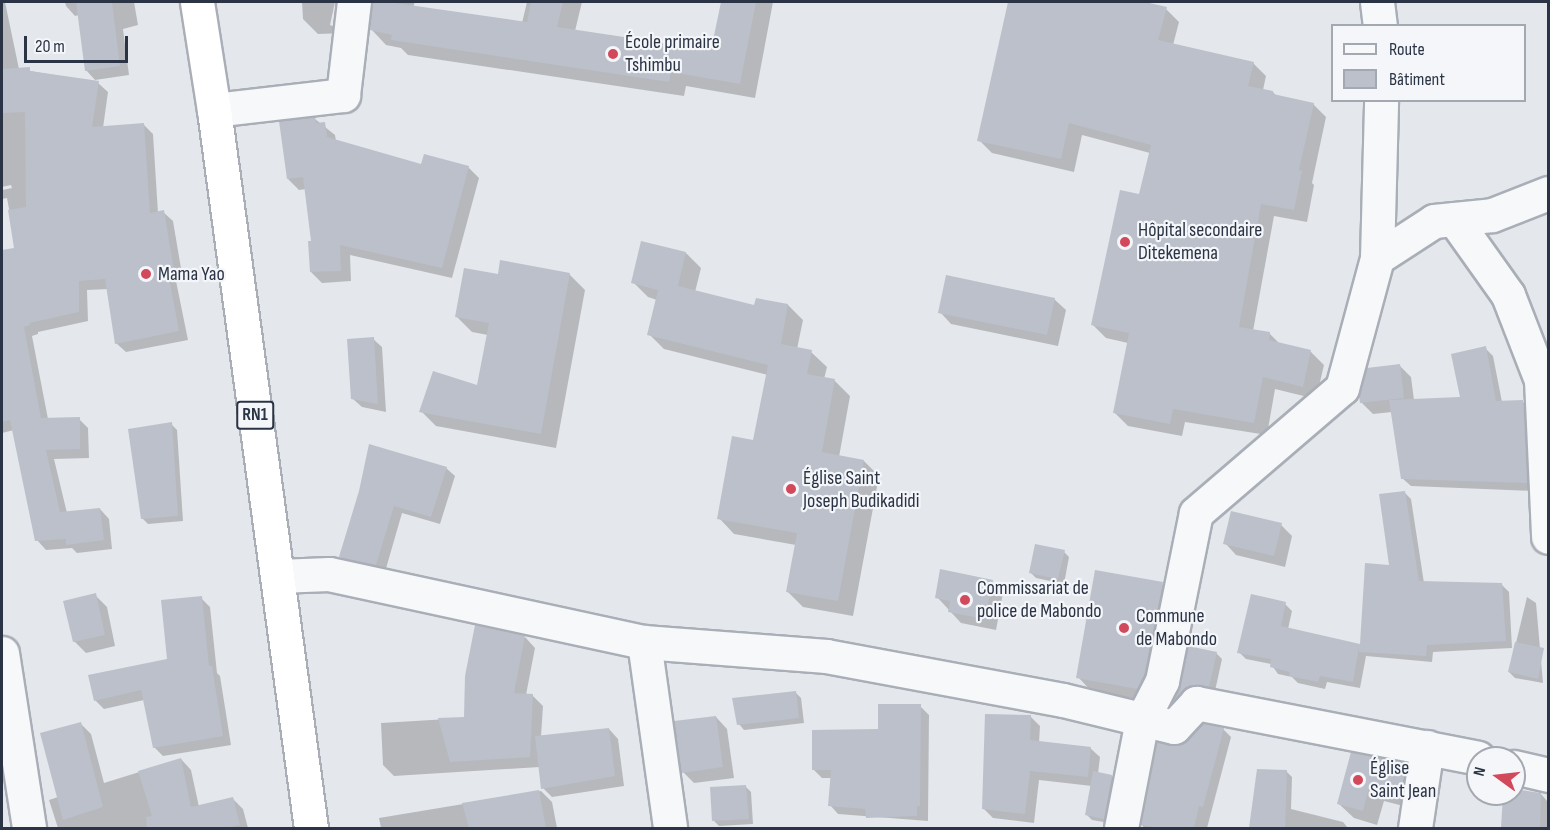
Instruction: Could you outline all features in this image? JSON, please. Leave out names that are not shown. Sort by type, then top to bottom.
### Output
[{"type":"highway","name":"RN1","points":[[196,2],[214,110],[311,828]]},
{"type":"street","points":[[214,110],[343,95],[354,2]]},
{"type":"street","points":[[1377,2],[1380,24]]},
{"type":"street","points":[[1121,828],[1142,720],[1162,681],[1196,513],[1342,388],[1377,258],[1381,102]]},
{"type":"street","points":[[1377,258],[1434,220],[1492,215],[1548,193]]},
{"type":"street","points":[[1454,219],[1508,295],[1541,380],[1548,537]]},
{"type":"street","points":[[278,576],[329,574],[644,642],[826,656],[1063,700],[1174,727],[1196,702],[1466,755]]},
{"type":"street","points":[[644,642],[670,828]]},
{"type":"street","points":[[2,653],[29,828]]},
{"type":"street","points":[[1415,828],[1426,747]]},
{"type":"street","points":[[1526,770],[1548,775]]},
{"type":"building","points":[[76,2],[112,2],[120,66],[85,71]]},
{"type":"building","points":[[372,2],[388,2],[527,22],[531,2],[563,2],[557,27],[711,50],[721,2],[756,2],[740,84],[671,72],[669,82],[391,40],[392,35],[370,30]]},
{"type":"building","points":[[1008,2],[1145,2],[1167,7],[1158,40],[1254,62],[1248,86],[1314,103],[1299,170],[1302,171],[1294,210],[1261,204],[1239,327],[1270,332],[1269,340],[1311,350],[1303,387],[1263,377],[1254,423],[1173,409],[1170,424],[1113,413],[1129,333],[1091,325],[1120,190],[1139,194],[1151,145],[1069,123],[1061,159],[977,141]]},
{"type":"building","points":[[30,67],[30,71],[99,81],[92,127],[144,123],[150,213],[164,210],[174,271],[168,272],[179,331],[115,344],[105,279],[79,281],[79,312],[29,323],[30,325],[24,327],[41,418],[80,417],[80,449],[46,450],[60,512],[100,508],[104,540],[66,545],[66,539],[35,541],[10,420],[2,422],[2,250],[14,248],[8,210],[26,207],[25,112],[2,113],[2,69]]},
{"type":"building","points":[[315,117],[316,123],[325,122],[327,137],[421,164],[424,154],[469,166],[442,268],[340,245],[341,271],[310,272],[308,241],[311,241],[303,177],[287,179],[279,121]]},
{"type":"building","points":[[641,241],[686,252],[678,286],[754,305],[756,298],[788,304],[781,344],[812,350],[807,374],[835,379],[822,452],[864,460],[838,601],[786,592],[797,533],[717,519],[732,436],[753,440],[768,365],[647,335],[658,290],[631,283]]},
{"type":"building","points":[[500,260],[570,273],[541,434],[419,412],[433,371],[477,385],[489,323],[455,317],[464,268],[498,274]]},
{"type":"building","points":[[946,275],[1055,298],[1047,335],[938,313]]},
{"type":"building","points":[[374,337],[378,404],[351,399],[347,339]]},
{"type":"building","points":[[1486,346],[1496,401],[1523,400],[1527,483],[1401,479],[1389,400],[1460,397],[1451,354]]},
{"type":"building","points":[[1400,364],[1404,398],[1360,403],[1359,395],[1367,368]]},
{"type":"building","points":[[172,422],[178,516],[141,519],[128,429]]},
{"type":"building","points":[[369,444],[447,467],[431,517],[394,506],[376,565],[339,557],[359,491]]},
{"type":"building","points":[[1405,491],[1419,581],[1502,583],[1506,641],[1427,645],[1426,656],[1359,652],[1359,647],[1353,682],[1320,676],[1318,682],[1289,676],[1290,672],[1270,667],[1271,659],[1237,653],[1251,594],[1286,602],[1281,626],[1360,644],[1365,563],[1389,565],[1379,494]]},
{"type":"building","points":[[1231,511],[1282,523],[1274,556],[1223,544]]},
{"type":"building","points":[[1035,544],[1065,550],[1058,579],[1029,573]]},
{"type":"building","points":[[940,569],[993,580],[985,619],[948,612],[950,601],[935,598]]},
{"type":"building","points":[[1095,570],[1163,582],[1144,675],[1137,689],[1076,678]]},
{"type":"building","points":[[96,593],[105,635],[73,642],[63,601]]},
{"type":"building","points":[[202,596],[209,666],[212,666],[223,736],[153,748],[141,690],[94,701],[88,675],[167,659],[161,600]]},
{"type":"building","points":[[475,625],[525,636],[514,693],[533,694],[530,757],[450,762],[438,718],[464,717],[465,676]]},
{"type":"building","points":[[1515,642],[1544,648],[1538,679],[1508,672]]},
{"type":"building","points":[[1188,646],[1217,652],[1209,687],[1190,685],[1173,700],[1180,685]]},
{"type":"building","points":[[796,691],[799,718],[737,725],[732,698]]},
{"type":"building","points":[[878,704],[921,704],[920,806],[917,806],[917,816],[866,818],[865,809],[828,806],[831,770],[812,770],[812,730],[878,729]]},
{"type":"building","points":[[985,714],[1031,715],[1030,740],[1091,747],[1088,777],[1030,771],[1025,814],[982,809]]},
{"type":"building","points":[[716,716],[723,767],[681,773],[674,721]]},
{"type":"building","points":[[81,722],[103,807],[63,820],[40,733]]},
{"type":"building","points":[[1203,723],[1224,728],[1203,807],[1199,806],[1194,828],[1159,828],[1141,825],[1157,742],[1180,745]]},
{"type":"building","points":[[609,728],[615,776],[541,789],[535,736]]},
{"type":"building","points":[[1351,752],[1406,763],[1401,796],[1369,787],[1363,811],[1337,804]]},
{"type":"building","points":[[181,758],[191,807],[233,797],[240,825],[225,828],[147,828],[146,817],[152,816],[138,771]]},
{"type":"building","points":[[1257,769],[1287,770],[1285,828],[1249,828]]},
{"type":"building","points":[[1093,771],[1112,775],[1104,819],[1085,815]]},
{"type":"building","points":[[746,785],[749,819],[712,821],[710,787]]},
{"type":"building","points":[[539,790],[546,828],[469,828],[462,803]]},
{"type":"building","points":[[1526,791],[1541,793],[1540,828],[1501,828],[1502,806],[1526,806]]},
{"type":"place","name":"École primaire Tshimbu","points":[[613,54]]},
{"type":"place","name":"Hôpital secondaire Ditekemena","points":[[1125,242]]},
{"type":"place","name":"Mama Yao","points":[[146,274]]},
{"type":"place","name":"Église Saint Joseph Budikadidi","points":[[791,489]]},
{"type":"place","name":"Commissariat de police de Mabondo","points":[[965,600]]},
{"type":"place","name":"Commune de Mabondo","points":[[1124,628]]},
{"type":"place","name":"Église Saint Jean","points":[[1358,780]]}]
